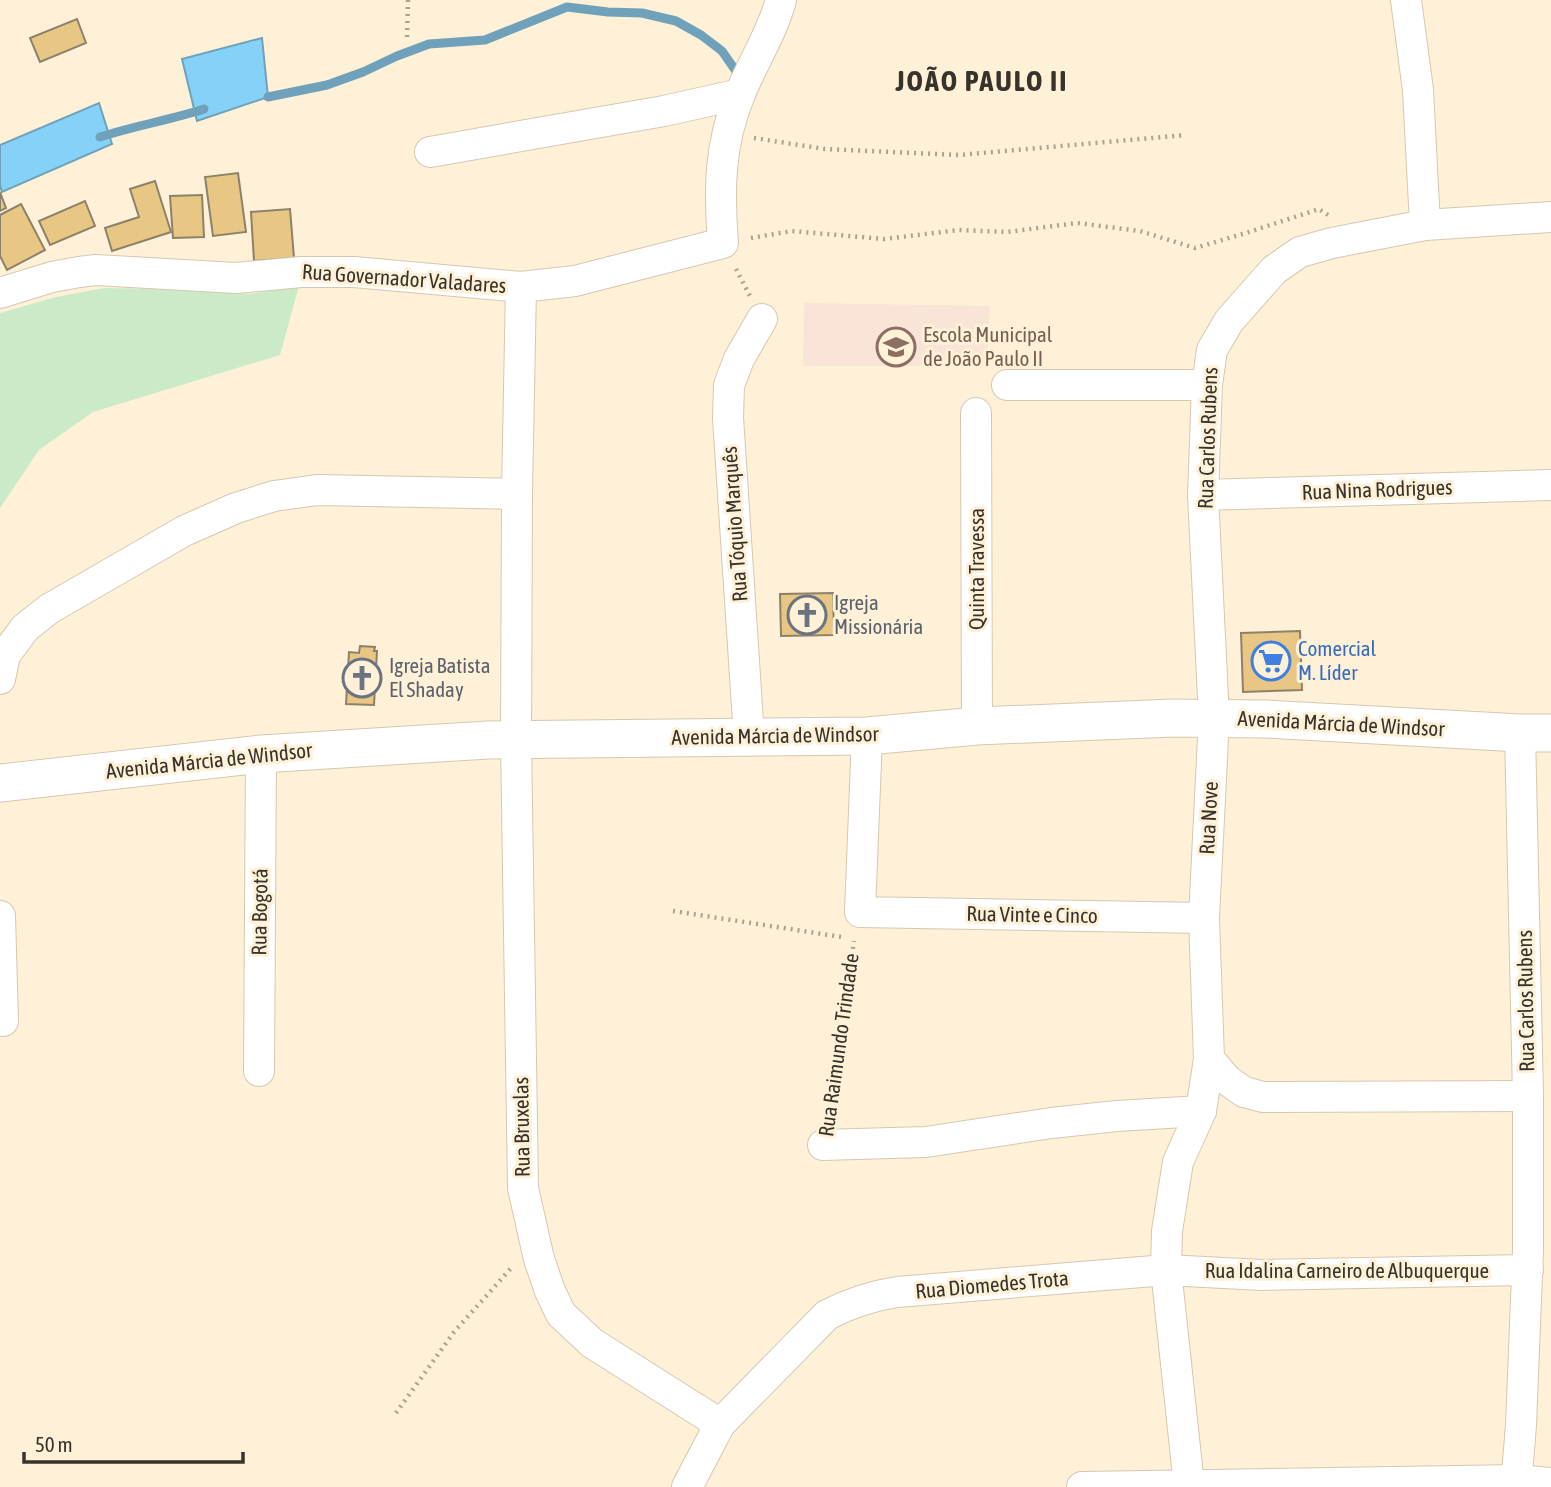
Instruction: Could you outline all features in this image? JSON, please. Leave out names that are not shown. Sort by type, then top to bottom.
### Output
[{"type":"street","points":[[723,243],[720,203],[726,134],[740,94],[764,45],[781,0]]},
{"type":"street","points":[[1406,0],[1418,90],[1424,225],[1551,217]]},
{"type":"street","points":[[430,152],[664,111],[740,94]]},
{"type":"street","name":"Rua Carlos Rubens","points":[[1214,718],[1203,495],[1207,385],[1212,350],[1229,321],[1274,270],[1300,252],[1424,225]]},
{"type":"street","name":"Rua Governador Valadares","points":[[0,293],[52,277],[96,270],[236,278],[301,272],[354,272],[521,287],[575,281],[723,243]]},
{"type":"street","name":"Rua Bruxelas","points":[[521,287],[516,740],[523,1188],[550,1291],[561,1314],[592,1343],[720,1424]]},
{"type":"street","name":"Rua Tóquio Marquês","points":[[749,737],[728,418],[729,385],[739,359],[762,319]]},
{"type":"street","points":[[1007,384],[1207,385]]},
{"type":"street","name":"Quinta Travessa","points":[[976,413],[977,726]]},
{"type":"street","name":"Rua Nina Rodrigues","points":[[1203,495],[1551,485]]},
{"type":"street","points":[[0,679],[5,655],[25,628],[49,609],[184,531],[236,508],[274,496],[317,490],[517,494]]},
{"type":"street","name":"Avenida Márcia de Windsor","points":[[0,783],[261,754],[438,742],[867,736],[977,726],[1173,718],[1266,719],[1536,733]]},
{"type":"street","name":"Rua Nove","points":[[1209,1059],[1203,918],[1214,718]]},
{"type":"street","name":"Rua Carlos Rubens","points":[[1517,1483],[1536,1254],[1528,1096],[1536,733]]},
{"type":"street","points":[[857,925],[867,736]]},
{"type":"street","name":"Rua Bogotá","points":[[258,1070],[261,754]]},
{"type":"street","points":[[0,916],[3,1021]]},
{"type":"street","name":"Rua Vinte e Cinco","points":[[857,925],[1203,918]]},
{"type":"street","points":[[1209,1059],[1227,1080],[1244,1092],[1263,1097],[1528,1096]]},
{"type":"street","points":[[1189,1485],[1166,1270],[1167,1231],[1178,1162],[1201,1111],[1209,1059]]},
{"type":"street","name":"Rua Raimundo Trindade","points":[[823,1145],[926,1142],[1051,1123],[1201,1111]]},
{"type":"street","name":"Rua Idalina Carneiro de Albuquerque","points":[[1166,1270],[1262,1275],[1536,1254]]},
{"type":"street","name":"Rua Diomedes Trota","points":[[687,1487],[720,1424],[827,1315],[850,1303],[897,1293],[1166,1270]]},
{"type":"street","points":[[1082,1487],[1551,1483]]},
{"type":"path","points":[[407,37],[408,0]]},
{"type":"path","points":[[726,134],[825,149],[959,155],[1186,135]]},
{"type":"path","points":[[762,319],[723,243],[792,231],[884,239],[959,230],[1007,232],[1077,223],[1140,231],[1195,248],[1319,209],[1364,238]]},
{"type":"path","points":[[673,911],[857,925]]},
{"type":"path","name":"Rua Raimundo Trindade","points":[[823,1145],[857,925]]},
{"type":"path","points":[[396,1413],[454,1332],[536,1243]]},
{"type":"shaded area","name":"Escola Municipal de João Paulo II","points":[[804,303],[990,306],[987,366],[803,366]]},
{"type":"green space","points":[[299,286],[280,355],[93,412],[39,450],[0,508],[0,313],[56,297],[104,288],[249,294]]},
{"type":"water","points":[[262,38],[268,97],[197,121],[182,59]]},
{"type":"water","points":[[99,103],[112,144],[2,192],[0,145]]},
{"type":"building","points":[[77,19],[86,43],[40,62],[30,38]]},
{"type":"building","points":[[238,173],[246,232],[213,236],[205,177]]},
{"type":"building","points":[[155,181],[171,232],[112,251],[105,228],[139,217],[130,189]]},
{"type":"building","points":[[0,192],[6,208],[0,211]]},
{"type":"building","points":[[202,195],[204,237],[173,238],[170,196]]},
{"type":"building","points":[[85,201],[95,226],[50,245],[39,221]]},
{"type":"building","points":[[21,204],[45,250],[7,270],[0,256],[0,215]]},
{"type":"building","points":[[290,209],[294,258],[254,261],[251,212]]},
{"type":"building","name":"Igreja Missionária","points":[[833,593],[834,635],[781,636],[780,594]]},
{"type":"building","name":"Comercial M. Líder","points":[[1300,631],[1302,690],[1243,692],[1241,633]]},
{"type":"building","name":"Igreja Batista El Shaday","points":[[360,646],[375,647],[374,651],[377,651],[374,705],[346,704],[349,652],[359,653]]},
{"type":"waterway","points":[[268,97],[327,85],[429,44],[485,40],[567,7],[642,13],[676,21],[722,51],[740,77]]},
{"type":"waterway","points":[[100,137],[204,109]]},
{"type":"place","name":"Escola Municipal de João Paulo II","points":[[896,347]]},
{"type":"place","name":"Igreja Missionária","points":[[807,615]]},
{"type":"place","name":"Comercial M. Líder","points":[[1271,661]]},
{"type":"place","name":"Igreja Batista El Shaday","points":[[362,678]]},
{"type":"district","name":"JOÃO PAULO II","points":[[982,81]]}]
